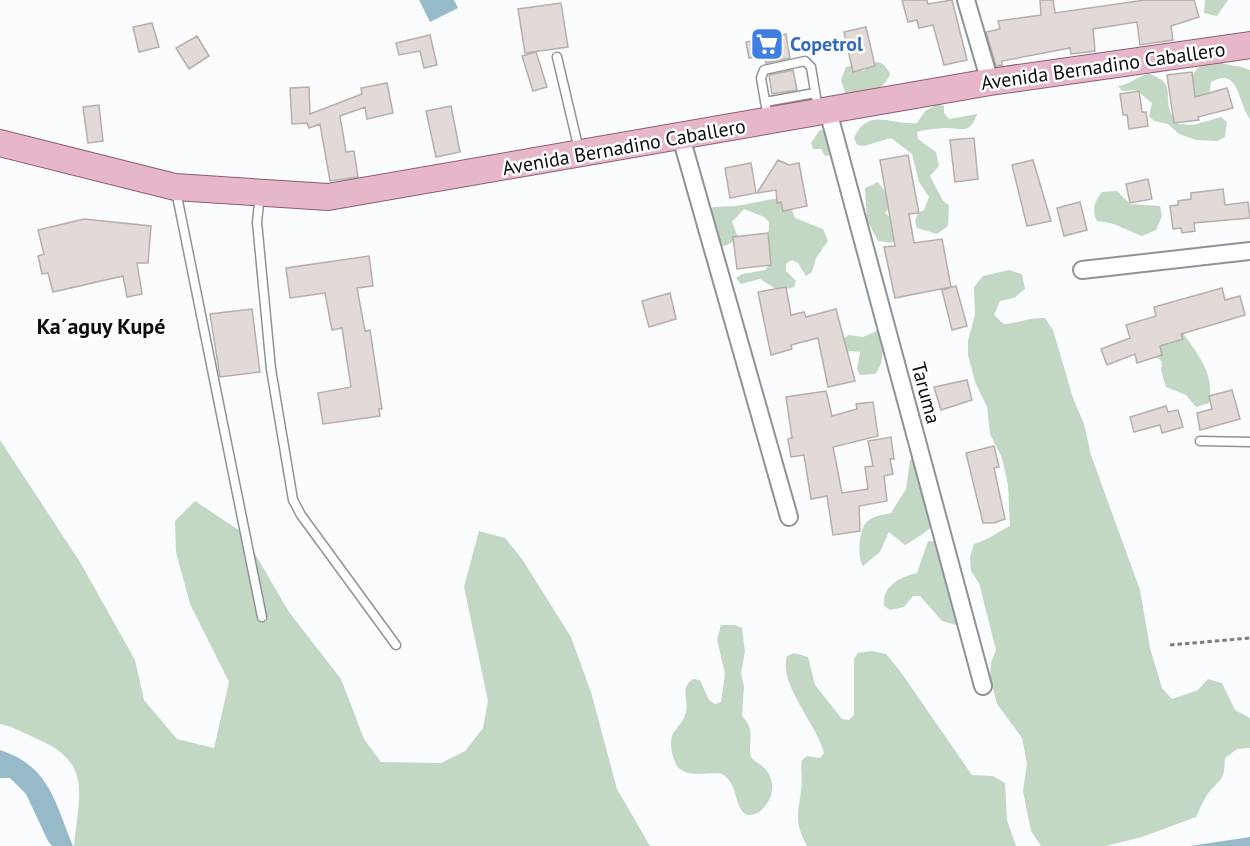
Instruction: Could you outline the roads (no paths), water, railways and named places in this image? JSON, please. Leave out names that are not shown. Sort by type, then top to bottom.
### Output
[{"type":"main road","name":"Avenida Bernadino Caballero","points":[[0,143],[176,187],[328,197],[681,137],[767,112],[1250,45]]},
{"type":"street","points":[[966,0],[990,82]]},
{"type":"street","name":"Taruma","points":[[821,106],[983,686]]},
{"type":"street","points":[[681,137],[789,517]]},
{"type":"street","points":[[1082,270],[1250,251]]},
{"type":"lane","points":[[557,57],[580,154]]},
{"type":"lane","points":[[767,112],[761,78],[764,70],[805,61],[811,67],[821,106]]},
{"type":"lane","points":[[176,187],[262,617]]},
{"type":"lane","points":[[260,194],[257,222],[271,369],[292,500],[396,645]]},
{"type":"lane","points":[[1200,441],[1250,442]]},
{"type":"water","points":[[419,0],[454,0],[458,8],[430,22]]},
{"type":"water","points":[[0,750],[17,757],[40,776],[55,801],[73,846],[52,846],[26,794],[10,778],[0,778]]},
{"type":"water","points":[[1250,837],[1250,846],[1190,846]]},
{"type":"place","name":"Copetrol","points":[[767,44]]},
{"type":"district","name":"Ka´aguy Kupé","points":[[101,326]]}]
